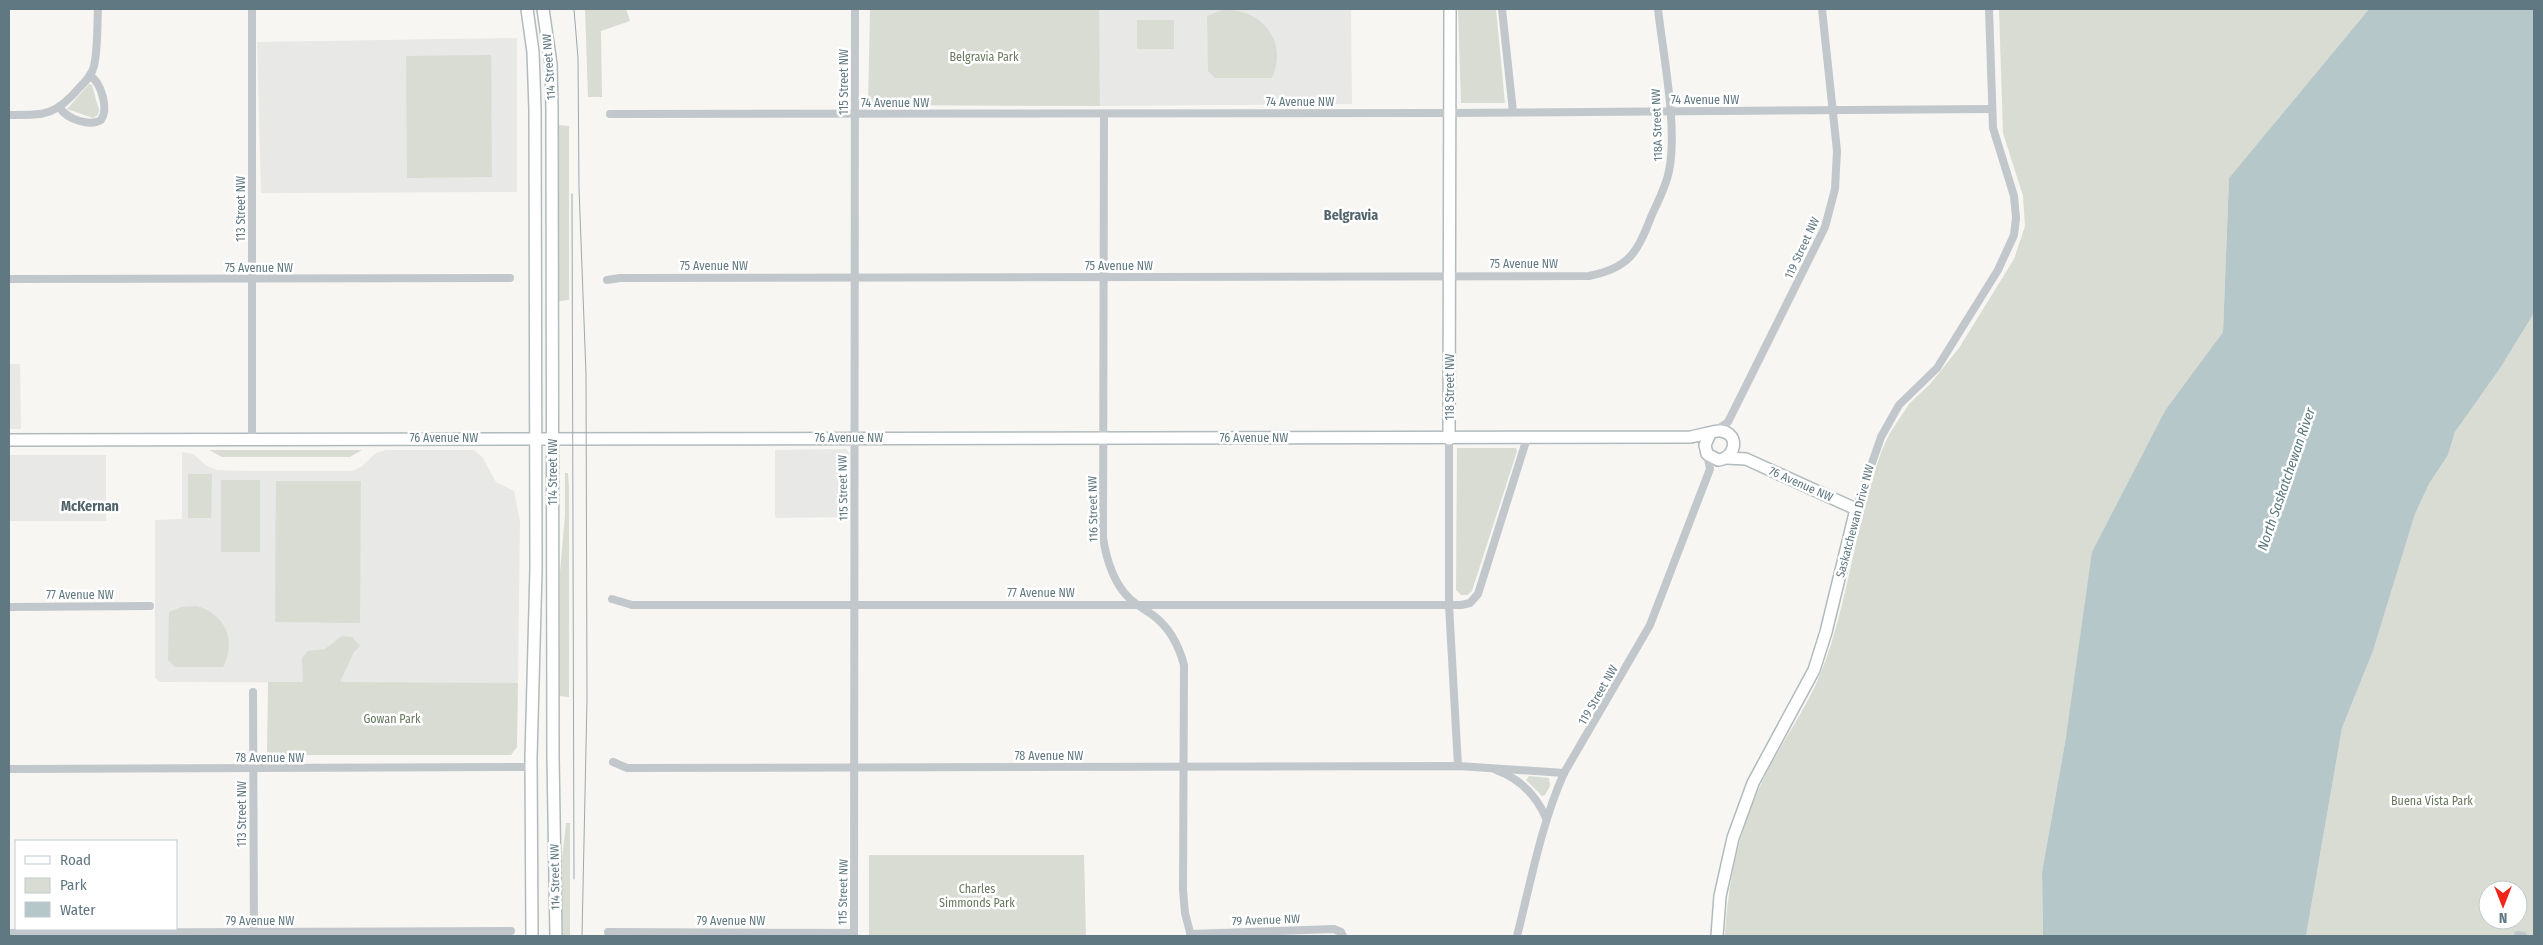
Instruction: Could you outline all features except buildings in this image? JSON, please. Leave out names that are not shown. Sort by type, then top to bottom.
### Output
[{"type":"street","points":[[9,115],[40,116],[60,108],[90,76],[94,66],[98,9]]},
{"type":"street","name":"113 Street NW","points":[[252,9],[252,439]]},
{"type":"street","name":"114 Street NW","points":[[527,9],[533,52],[536,109],[536,627],[531,767],[532,936]]},
{"type":"street","name":"114 Street NW","points":[[543,9],[551,64],[552,100],[553,756],[556,936]]},
{"type":"street","name":"115 Street NW","points":[[854,934],[856,605],[853,277],[855,9]]},
{"type":"street","name":"118 Street NW","points":[[1450,9],[1449,605],[1458,766]]},
{"type":"street","points":[[1502,9],[1513,112]]},
{"type":"street","name":"118A Street NW","points":[[1628,261],[1643,238],[1668,173],[1671,158],[1670,111],[1658,9]]},
{"type":"street","name":"119 Street NW","points":[[1712,433],[1728,422],[1815,249],[1832,210],[1837,172],[1833,111],[1822,9]]},
{"type":"street","name":"Saskatchewan Drive NW","points":[[1717,936],[1720,896],[1733,838],[1753,783],[1814,670],[1826,632],[1856,509],[1881,437],[1899,405],[1937,368],[1998,270],[2014,235],[2016,218],[2014,196],[1997,147],[1991,109],[1989,9]]},
{"type":"street","points":[[60,108],[69,117],[93,123],[101,120],[105,109],[96,81],[90,76]]},
{"type":"street","name":"74 Avenue NW","points":[[610,114],[1450,113],[1991,109]]},
{"type":"street","name":"116 Street NW","points":[[1104,114],[1103,438],[1105,548],[1116,579],[1129,598],[1167,628],[1182,655],[1185,676],[1183,890],[1185,913],[1191,935]]},
{"type":"street","name":"75 Avenue NW","points":[[607,280],[620,278],[853,277],[1590,276],[1611,271],[1628,261]]},
{"type":"street","name":"75 Avenue NW","points":[[9,279],[510,278]]},
{"type":"street","points":[[1712,433],[1706,440],[1706,452],[1710,469],[1725,459],[1733,450],[1728,422]]},
{"type":"street","name":"76 Avenue NW","points":[[9,440],[854,437],[1449,439],[1690,437],[1723,432],[1732,439],[1746,459]]},
{"type":"street","name":"76 Avenue NW","points":[[1690,437],[1713,459],[1746,459],[1856,509]]},
{"type":"street","name":"77 Avenue NW","points":[[612,599],[632,605],[1449,605],[1470,603],[1478,594],[1527,438]]},
{"type":"street","name":"119 Street NW","points":[[1518,936],[1546,818],[1564,773],[1650,625],[1710,469]]},
{"type":"street","name":"77 Avenue NW","points":[[9,606],[150,606]]},
{"type":"street","name":"113 Street NW","points":[[253,692],[254,934]]},
{"type":"street","name":"78 Avenue NW","points":[[613,762],[627,768],[1485,766],[1564,773]]},
{"type":"street","name":"78 Avenue NW","points":[[1485,766],[1521,782],[1540,803],[1546,818]]},
{"type":"street","name":"78 Avenue NW","points":[[9,769],[531,767]]},
{"type":"street","name":"79 Avenue NW","points":[[1191,935],[1334,929],[1341,932],[1343,936]]},
{"type":"street","name":"79 Avenue NW","points":[[9,933],[511,932]]},
{"type":"street","name":"79 Avenue NW","points":[[608,932],[854,934]]},
{"type":"shaded area","points":[[1099,9],[1351,9],[1352,104],[1100,106]]},
{"type":"shaded area","points":[[517,38],[517,192],[261,193],[257,42]]},
{"type":"shaded area","points":[[9,364],[20,364],[21,429],[9,429]]},
{"type":"shaded area","points":[[846,449],[849,453],[849,517],[777,518],[775,516],[775,450]]},
{"type":"shaded area","points":[[386,450],[474,450],[483,458],[496,482],[514,491],[520,521],[518,683],[160,682],[155,678],[155,520],[182,519],[182,452],[193,454],[207,466],[217,470],[352,471],[361,467],[376,453]]},
{"type":"shaded area","points":[[9,455],[106,455],[106,521],[9,521]]},
{"type":"green space","points":[[585,9],[626,9],[630,21],[601,31],[602,97],[588,97]]},
{"type":"green space","name":"Belgravia Park","points":[[870,9],[1099,9],[1100,106],[868,105]]},
{"type":"green space","points":[[1458,9],[1496,9],[1505,103],[1461,103]]},
{"type":"green space","points":[[1999,9],[2369,9],[2229,178],[2223,332],[2166,409],[2066,737],[2042,872],[2043,936],[1725,936],[1732,873],[1749,812],[1774,758],[1806,705],[1825,662],[1841,609],[1873,476],[1882,450],[1890,433],[1909,404],[1930,384],[1959,348],[2014,259],[2025,226],[2023,196],[2003,133]]},
{"type":"green space","points":[[1223,10],[1237,11],[1249,15],[1260,21],[1268,29],[1277,51],[1272,78],[1215,78],[1208,71],[1207,16]]},
{"type":"green space","points":[[1137,20],[1174,20],[1174,49],[1137,49]]},
{"type":"green space","points":[[491,55],[492,177],[407,178],[406,56]]},
{"type":"green space","points":[[89,84],[92,85],[99,110],[98,115],[93,118],[67,109]]},
{"type":"green space","points":[[558,125],[569,126],[569,300],[559,301]]},
{"type":"green space","name":"Buena Vista Park","points":[[2534,313],[2534,936],[2306,936],[2342,728],[2373,651],[2415,514],[2429,484],[2448,455],[2455,432],[2501,367]]},
{"type":"green space","points":[[1457,448],[1516,448],[1517,451],[1472,591],[1467,595],[1461,595],[1456,590]]},
{"type":"green space","points":[[209,450],[362,450],[350,457],[222,457]]},
{"type":"green space","points":[[565,473],[568,473],[569,488],[569,697],[559,696],[560,572],[565,515]]},
{"type":"green space","points":[[188,474],[212,474],[211,518],[188,518]]},
{"type":"green space","points":[[221,480],[260,480],[260,552],[221,552]]},
{"type":"green space","points":[[276,481],[361,481],[360,623],[275,622]]},
{"type":"green space","points":[[197,606],[215,615],[226,630],[229,648],[223,667],[175,667],[168,660],[169,612],[182,607]]},
{"type":"green space","name":"Gowan Park","points":[[342,636],[352,637],[360,646],[354,652],[340,682],[518,683],[517,747],[511,755],[267,755],[268,682],[303,682],[302,658],[308,651],[325,649]]},
{"type":"green space","points":[[1529,776],[1549,778],[1550,786],[1545,795],[1542,796],[1526,780]]},
{"type":"green space","points":[[566,823],[570,823],[570,936],[563,936],[561,867]]},
{"type":"green space","name":"Charles Simmonds Park","points":[[869,855],[1084,855],[1086,936],[869,936]]},
{"type":"water","name":"North Saskatchewan River","points":[[2369,9],[2534,9],[2534,313],[2501,367],[2455,432],[2448,455],[2429,484],[2415,514],[2373,651],[2342,728],[2306,936],[2043,936],[2042,872],[2066,737],[2092,552],[2166,409],[2223,332],[2229,178]]},
{"type":"tram line","points":[[574,9],[578,58],[579,188],[586,374],[587,700],[582,936]]},
{"type":"tram line","points":[[572,194],[574,879]]},
{"type":"district","name":"Belgravia","points":[[1351,215]]},
{"type":"district","name":"McKernan","points":[[90,506]]}]
